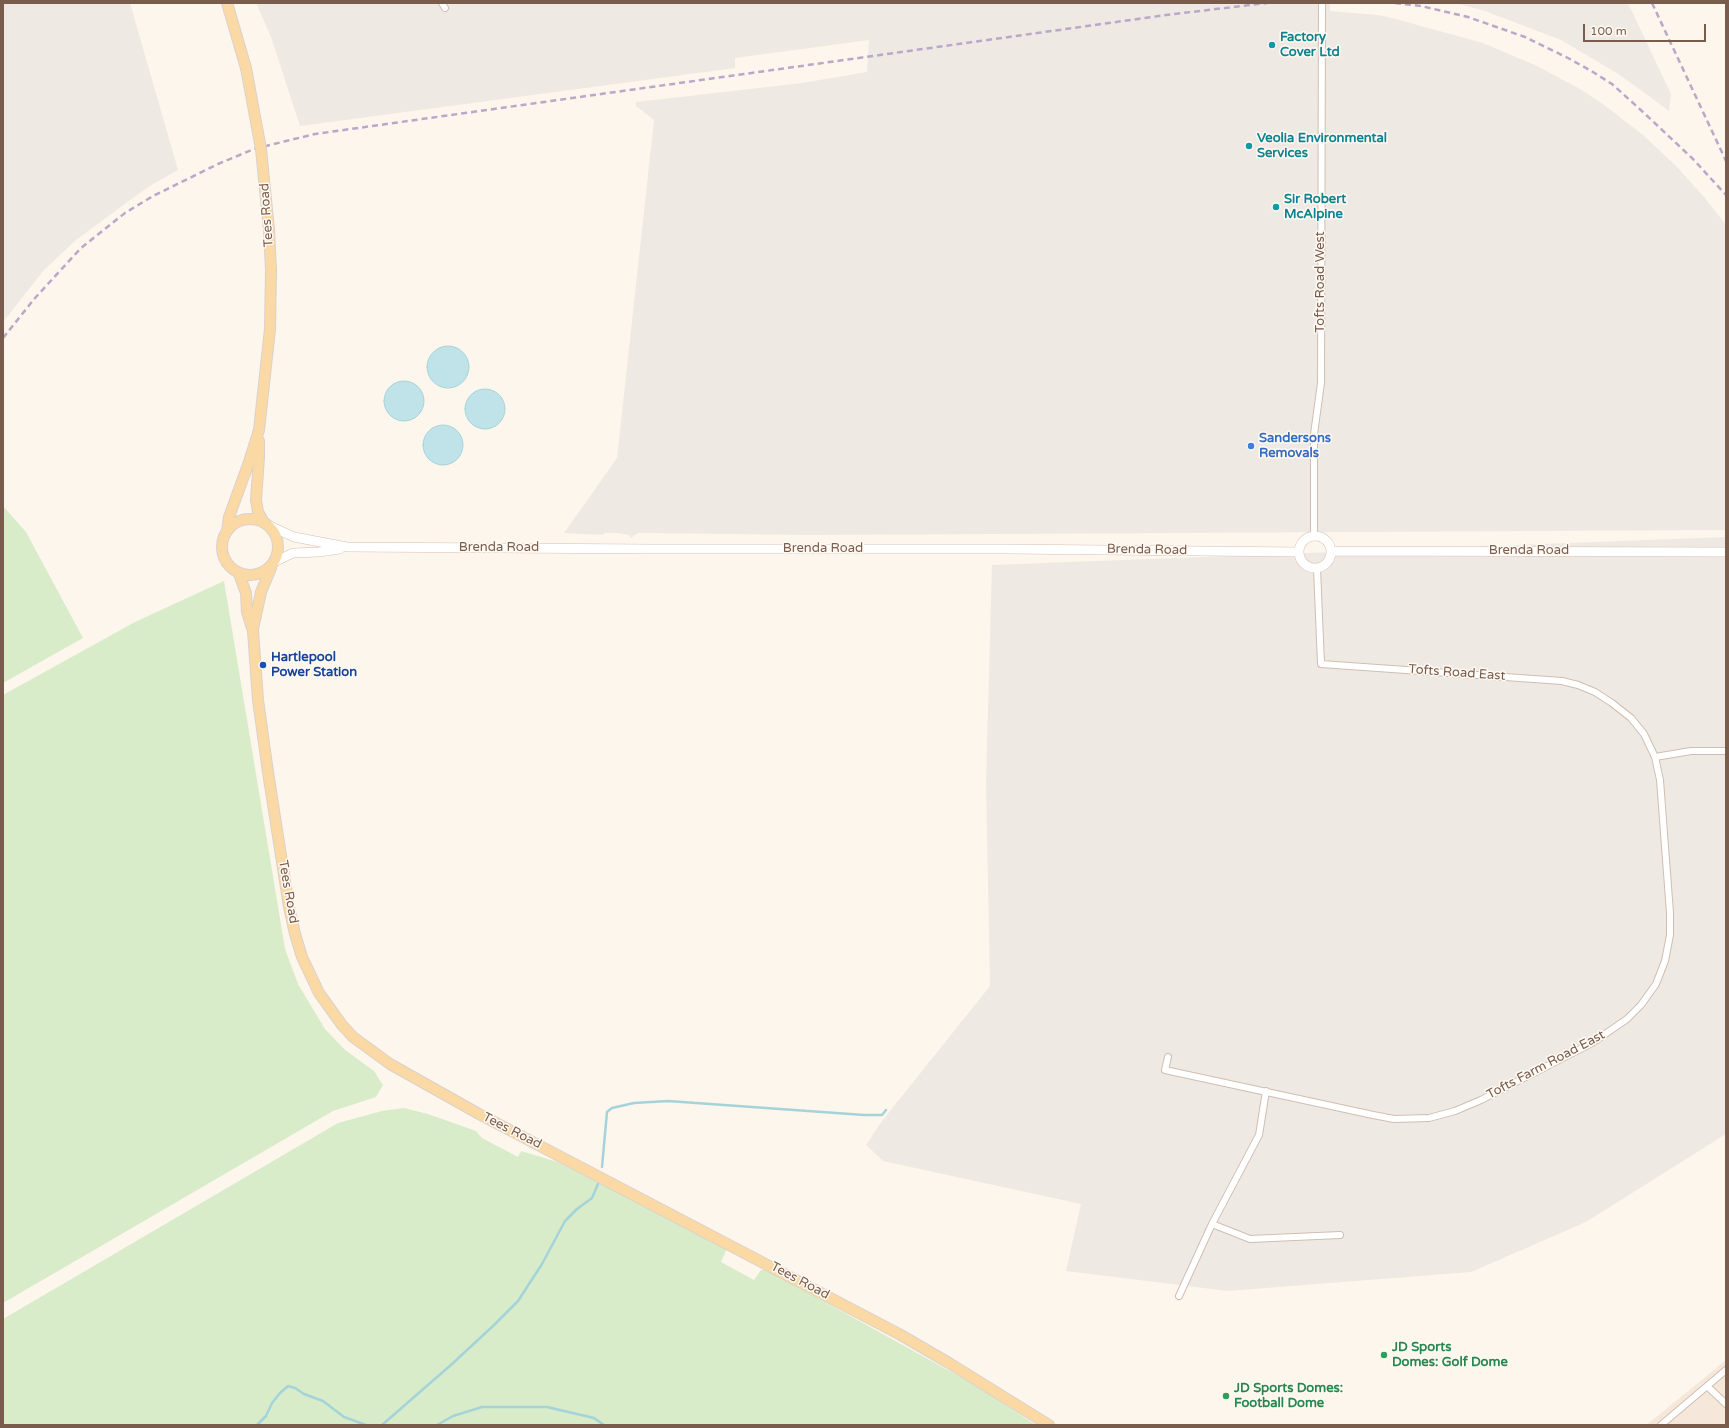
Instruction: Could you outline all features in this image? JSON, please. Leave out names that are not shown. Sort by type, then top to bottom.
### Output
[{"type":"main road","name":"Tees Road","points":[[227,3],[246,68],[261,149],[269,230],[271,270],[270,329],[259,430],[260,457],[256,500],[258,512],[266,524]]},
{"type":"main road","name":"Tees Road","points":[[227,530],[229,517],[250,462],[259,430]]},
{"type":"main road","points":[[253,518],[266,524],[277,537],[278,548],[273,563],[263,572],[250,576],[240,574],[230,568],[222,553],[222,544],[227,530],[238,521],[246,519],[253,518]]},
{"type":"main road","name":"Brenda Road","points":[[266,524],[294,537],[347,547],[1008,549],[1299,552]]},
{"type":"main road","points":[[1314,536],[1323,537],[1328,542],[1331,551],[1330,558],[1324,566],[1317,568],[1305,565],[1301,560],[1299,552],[1300,545],[1306,538],[1314,536]]},
{"type":"main road","name":"Brenda Road","points":[[273,563],[293,553],[319,552],[347,547]]},
{"type":"main road","name":"Brenda Road","points":[[1331,551],[1726,552]]},
{"type":"main road","name":"Tees Road","points":[[253,631],[261,592],[273,563]]},
{"type":"main road","name":"Tees Road","points":[[240,574],[246,593],[248,612],[253,631],[258,700],[289,907],[295,934],[302,957],[319,992],[334,1015],[353,1037],[390,1064],[479,1114],[892,1331],[949,1363],[1048,1425]]},
{"type":"street","name":"Tofts Road West","points":[[1314,536],[1314,434],[1321,377],[1322,3]]},
{"type":"street","name":"Tofts Road East","points":[[1317,568],[1321,664],[1562,681],[1578,685],[1595,692],[1612,702],[1631,718],[1644,734],[1655,757]]},
{"type":"street","points":[[1655,757],[1691,751],[1726,751]]},
{"type":"street","name":"Tofts Farm Road East","points":[[1168,1057],[1165,1070],[1394,1119],[1429,1118],[1455,1111],[1487,1097],[1592,1043],[1627,1019],[1641,1005],[1656,984],[1665,962],[1670,935],[1670,913],[1662,800],[1655,757]]},
{"type":"street","points":[[1179,1296],[1212,1224],[1259,1135],[1266,1091]]},
{"type":"street","points":[[1212,1224],[1250,1239],[1340,1235]]},
{"type":"street","points":[[1661,1425],[1726,1370]]},
{"type":"street","points":[[1707,1386],[1726,1404]]},
{"type":"shaded area","points":[[3,3],[130,3],[178,170],[148,187],[76,240],[44,270],[3,322]]},
{"type":"shaded area","points":[[256,3],[1330,3],[1330,11],[1378,15],[1483,43],[1537,66],[1580,89],[1603,104],[1643,135],[1676,166],[1704,197],[1726,225],[1726,530],[809,535],[638,533],[631,538],[629,535],[619,533],[604,533],[603,535],[564,533],[617,458],[654,120],[636,106],[636,102],[802,83],[867,72],[869,40],[735,58],[735,68],[300,126],[271,37]]},
{"type":"shaded area","points":[[1455,3],[1628,3],[1671,94],[1669,111],[1620,75],[1561,40],[1485,11]]},
{"type":"shaded area","points":[[1726,537],[1726,1134],[1586,1222],[1471,1272],[1228,1291],[1066,1271],[1081,1204],[883,1161],[866,1145],[882,1121],[990,986],[986,783],[992,565]]},
{"type":"shaded area","points":[[1726,1360],[1726,1425],[1646,1425],[1655,1418]]},
{"type":"green space","points":[[3,506],[26,532],[83,638],[3,683]]},
{"type":"green space","points":[[224,581],[285,949],[298,984],[325,1029],[345,1050],[374,1071],[383,1085],[376,1097],[333,1111],[3,1303],[3,695],[135,622]]},
{"type":"green space","points":[[404,1108],[428,1114],[476,1131],[482,1138],[518,1157],[521,1151],[558,1162],[727,1248],[721,1262],[754,1280],[761,1270],[767,1270],[975,1385],[1036,1425],[3,1425],[3,1319],[338,1123],[382,1111]]},
{"type":"water","points":[[444,346],[452,346],[460,349],[466,355],[469,367],[466,379],[460,385],[452,388],[444,388],[436,385],[430,379],[427,371],[427,363],[430,355],[436,349]]},
{"type":"water","points":[[404,381],[412,383],[418,387],[422,393],[424,401],[422,409],[418,415],[412,419],[404,421],[396,419],[390,415],[386,409],[384,401],[386,393],[390,387],[396,383]]},
{"type":"water","points":[[481,389],[489,389],[496,392],[502,398],[505,409],[502,420],[496,426],[489,429],[481,429],[474,426],[468,420],[465,413],[465,405],[468,398],[474,392]]},
{"type":"water","points":[[447,425],[454,428],[460,434],[463,445],[462,453],[454,462],[447,465],[439,465],[432,462],[424,453],[423,441],[426,434],[435,426]]},
{"type":"waterway","points":[[602,1167],[607,1112],[612,1108],[634,1103],[668,1101],[864,1115],[882,1115],[886,1110]]},
{"type":"waterway","points":[[382,1425],[452,1364],[518,1301],[542,1264],[565,1221],[577,1209],[592,1198],[598,1184]]},
{"type":"waterway","points":[[257,1425],[266,1416],[272,1403],[288,1386],[323,1401],[344,1417],[366,1425]]},
{"type":"waterway","points":[[437,1425],[453,1416],[482,1407],[547,1407],[594,1418],[604,1425]]},
{"type":"railway","points":[[3,338],[35,298],[81,248],[125,213],[153,196],[218,164],[254,149],[315,134],[1166,15],[1267,3]]},
{"type":"railway","points":[[1395,3],[1421,6],[1468,17],[1525,37],[1593,72],[1612,84],[1643,112],[1693,159],[1726,195]]},
{"type":"railway","points":[[1652,3],[1726,161]]},
{"type":"place","name":"Factory Cover Ltd","points":[[1272,45]]},
{"type":"place","name":"Veolia Environmental Services","points":[[1249,146]]},
{"type":"place","name":"Sir Robert McAlpine","points":[[1276,207]]},
{"type":"place","name":"Sandersons Removals","points":[[1251,446]]},
{"type":"place","name":"Hartlepool Power Station","points":[[263,665]]},
{"type":"place","name":"JD Sports Domes: Golf Dome","points":[[1384,1355]]},
{"type":"place","name":"JD Sports Domes: Football Dome","points":[[1226,1396]]}]
